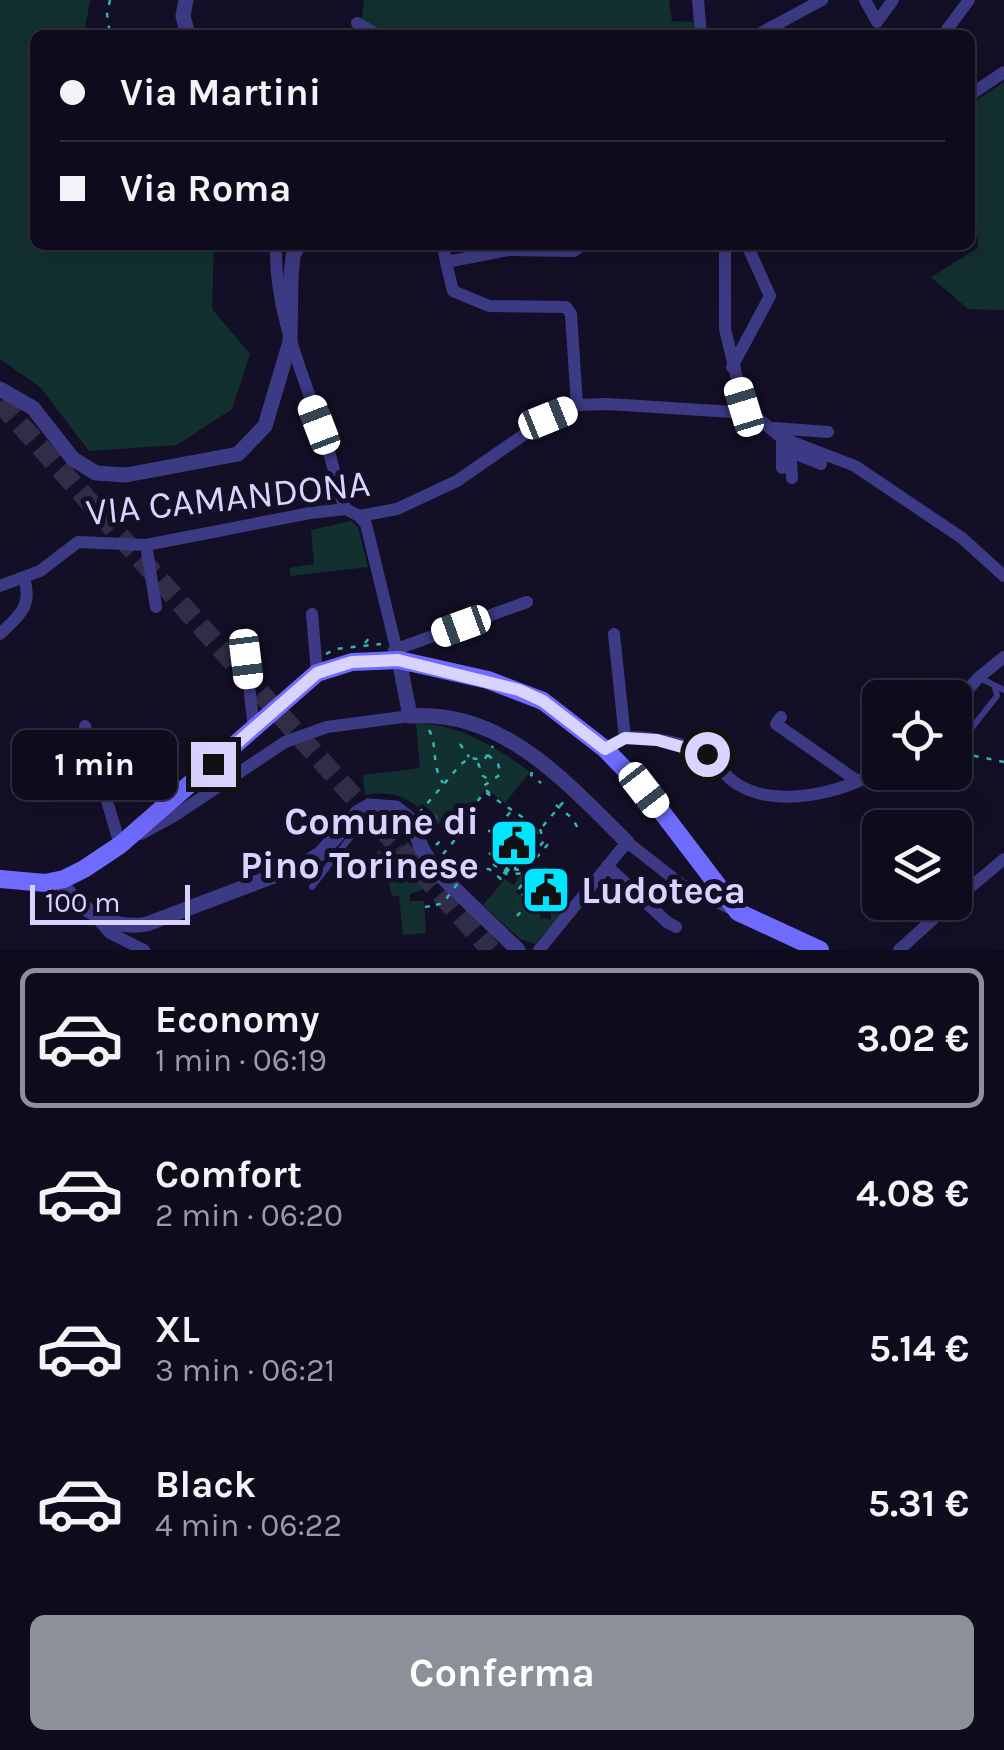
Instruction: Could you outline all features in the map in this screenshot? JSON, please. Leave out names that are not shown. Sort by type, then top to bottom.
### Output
[{"type":"main road","points":[[0,879],[35,883],[59,880],[84,869],[120,845],[317,673],[396,655],[519,690],[543,701],[605,749],[644,790],[738,912],[820,950]]},
{"type":"street","points":[[186,0],[187,30]]},
{"type":"street","points":[[766,30],[822,0]]},
{"type":"street","points":[[865,0],[877,22],[894,0]]},
{"type":"street","points":[[946,30],[970,0]]},
{"type":"street","points":[[698,5],[700,30]]},
{"type":"street","points":[[357,23],[369,30]]},
{"type":"street","points":[[975,92],[1004,72]]},
{"type":"street","points":[[276,250],[280,305],[290,342],[328,448],[339,495],[366,524],[410,716]]},
{"type":"street","points":[[0,389],[33,408],[73,459],[96,473],[126,475],[238,454],[265,426],[290,342],[291,276],[297,250]]},
{"type":"street","points":[[443,250],[453,291],[488,306],[566,308],[571,314],[578,406]]},
{"type":"street","points":[[446,262],[508,250],[576,250]]},
{"type":"street","points":[[722,250],[725,328],[744,407],[788,444],[822,464]]},
{"type":"street","points":[[732,367],[770,296],[749,250]]},
{"type":"street","name":"VIA CAMANDONA","points":[[0,586],[40,571],[78,542],[146,545],[256,522],[396,509],[457,481],[548,418],[578,406],[608,404],[733,412],[744,407]]},
{"type":"street","points":[[767,426],[786,431],[828,432]]},
{"type":"street","points":[[787,473],[788,444]]},
{"type":"street","points":[[788,444],[855,466],[962,538],[1004,576]]},
{"type":"street","points":[[146,545],[156,608]]},
{"type":"street","points":[[0,634],[27,608],[29,592],[24,578]]},
{"type":"street","points":[[396,655],[527,602]]},
{"type":"street","points":[[312,614],[317,673]]},
{"type":"street","points":[[614,634],[625,738]]},
{"type":"street","points":[[972,685],[1004,657]]},
{"type":"street","points":[[246,659],[254,729]]},
{"type":"street","points":[[84,726],[120,845],[174,816],[285,742],[327,727],[410,716],[449,716],[482,725],[542,762],[616,834],[682,885],[738,912]]},
{"type":"street","points":[[781,716],[776,724],[856,780]]},
{"type":"street","points":[[605,749],[625,738],[694,748],[707,754],[739,786],[791,798],[862,778]]},
{"type":"street","points":[[130,739],[165,806]]},
{"type":"street","points":[[95,916],[122,925],[147,924],[280,874],[321,853],[347,823],[369,806],[382,805],[396,808],[414,827],[434,870],[518,950]]},
{"type":"street","points":[[538,950],[607,866],[616,834]]},
{"type":"street","points":[[972,885],[1004,859]]},
{"type":"street","points":[[607,866],[676,927]]},
{"type":"street","points":[[59,880],[110,933],[144,950]]},
{"type":"street","points":[[899,950],[931,920]]},
{"type":"lane","points":[[978,678],[1004,690]]},
{"type":"lane","points":[[972,728],[997,696],[995,687]]},
{"type":"lane","points":[[414,827],[436,818]]},
{"type":"lane","points":[[312,886],[356,830],[347,823]]},
{"type":"lane","points":[[272,858],[280,874]]},
{"type":"path","points":[[109,30],[110,0]]},
{"type":"path","points":[[364,644],[373,634]]},
{"type":"path","points":[[333,639],[336,649]]},
{"type":"path","points":[[437,724],[432,731],[433,754],[444,784]]},
{"type":"path","points":[[485,740],[501,750]]},
{"type":"path","points":[[460,744],[470,758],[478,761],[484,776],[496,780],[501,774],[498,764],[488,755]]},
{"type":"path","points":[[478,761],[494,745]]},
{"type":"path","points":[[972,754],[1004,762]]},
{"type":"path","points":[[414,827],[444,784],[470,758]]},
{"type":"path","points":[[524,765],[541,783]]},
{"type":"path","points":[[490,780],[482,787],[540,829],[544,841]]},
{"type":"path","points":[[431,849],[485,792],[497,799]]},
{"type":"path","points":[[544,841],[534,853],[526,846],[569,795]]},
{"type":"path","points":[[558,806],[579,830]]},
{"type":"path","points":[[488,831],[495,831],[512,810]]},
{"type":"path","points":[[470,811],[475,815]]},
{"type":"path","points":[[455,827],[454,841],[440,859],[468,870],[489,869],[501,879],[504,866],[490,853]]},
{"type":"path","points":[[448,835],[454,841]]},
{"type":"path","points":[[534,876],[514,870],[518,860],[537,856],[549,842],[544,841]]},
{"type":"path","points":[[525,857],[530,850]]},
{"type":"path","points":[[512,858],[519,852],[525,857]]},
{"type":"path","points":[[493,864],[503,872],[534,876]]},
{"type":"path","points":[[424,907],[442,903],[468,870]]},
{"type":"path","points":[[534,876],[517,891],[535,898]]},
{"type":"path","points":[[552,902],[558,890],[554,892]]},
{"type":"path","points":[[535,898],[536,904],[552,902],[564,907]]},
{"type":"path","points":[[517,916],[535,898]]},
{"type":"green space","points":[[0,0],[90,0],[85,30],[30,30],[30,250],[214,250],[212,309],[250,354],[232,409],[177,445],[89,451],[40,387],[0,359]]},
{"type":"green space","points":[[364,0],[669,0],[672,21],[693,22],[694,30],[374,30],[361,24]]},
{"type":"green space","points":[[1004,82],[1004,310],[968,309],[931,277],[978,248],[975,101]]},
{"type":"green space","points":[[351,521],[358,527],[368,567],[291,576],[289,568],[314,564],[311,530]]},
{"type":"green space","points":[[416,723],[447,728],[476,739],[530,772],[505,803],[486,789],[453,829],[442,820],[435,827],[426,820],[432,812],[422,804],[418,807],[393,795],[365,795],[363,775],[420,768]]},
{"type":"green space","points":[[402,844],[412,871],[400,879],[430,875],[437,884],[410,894],[410,901],[424,901],[426,933],[403,935],[399,896],[392,896],[386,869],[378,869],[377,851],[394,850]]},
{"type":"green space","points":[[522,874],[527,878],[516,892],[541,911],[540,920],[551,920],[551,908],[564,911],[535,944],[520,939],[483,905],[505,879],[513,885]]},
{"type":"tunnel","points":[[0,402],[491,950]]},
{"type":"place","name":"Comune di Pino Torinese","points":[[514,843]]},
{"type":"place","name":"Ludoteca","points":[[546,890]]},
{"type":"route","points":[[213,764],[317,673],[352,662],[398,660],[519,690],[543,701],[605,749],[625,738],[657,740],[707,754]]}]
